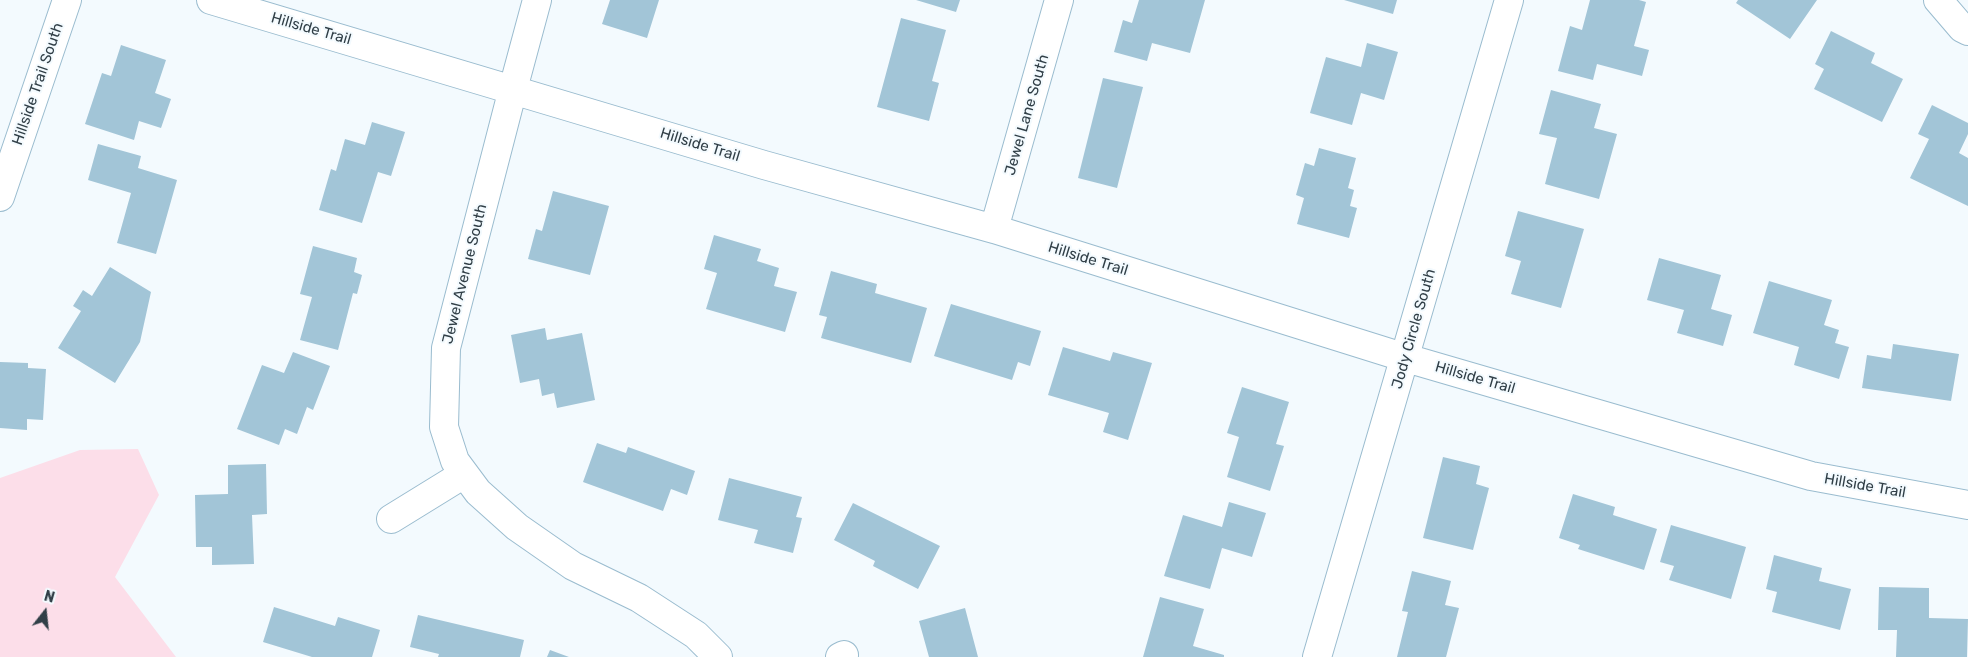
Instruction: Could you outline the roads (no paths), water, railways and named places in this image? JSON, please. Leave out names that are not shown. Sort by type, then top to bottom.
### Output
[{"type":"street","name":"Hillside Trail South","points":[[0,197],[67,0]]},
{"type":"street","name":"Hillside Trail","points":[[211,0],[764,164],[994,229],[1406,358],[1811,476],[1968,505]]},
{"type":"street","name":"Jewel Avenue South","points":[[537,0],[446,348],[444,427],[455,461],[464,474],[478,492],[517,527],[573,566],[639,598],[696,635],[718,657]]},
{"type":"street","name":"Jewel Lane South","points":[[994,229],[1059,0]]},
{"type":"street","name":"Jody Circle South","points":[[1317,657],[1510,0]]},
{"type":"street","points":[[1938,0],[1962,28],[1968,32]]},
{"type":"street","points":[[391,519],[464,474]]}]
